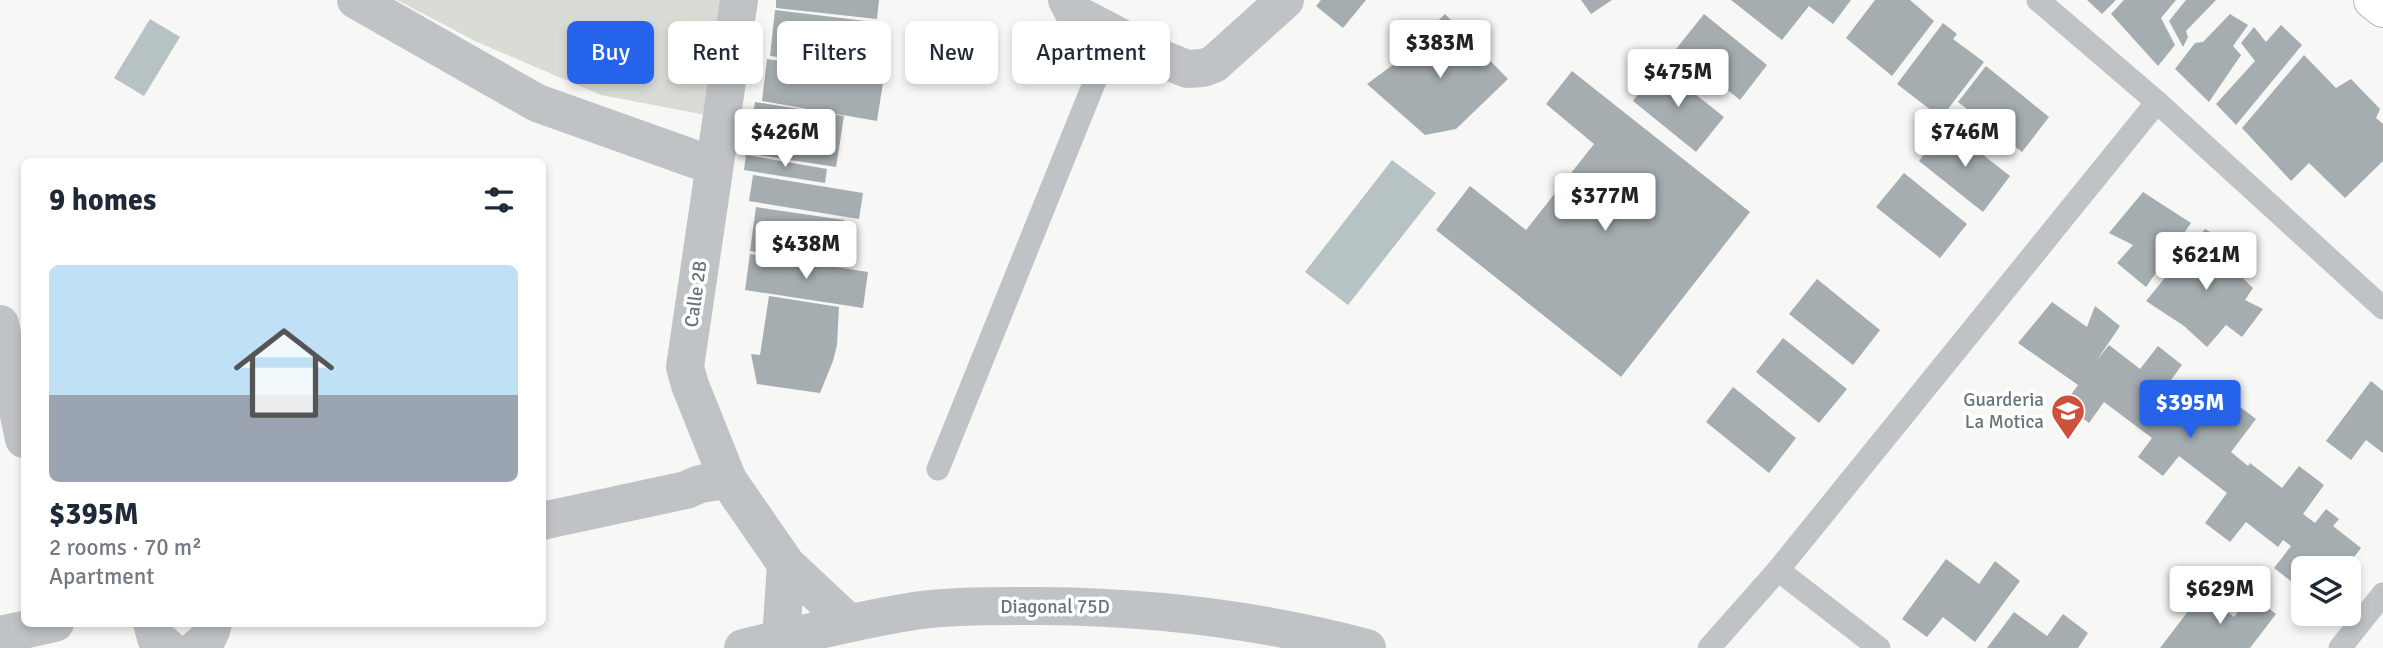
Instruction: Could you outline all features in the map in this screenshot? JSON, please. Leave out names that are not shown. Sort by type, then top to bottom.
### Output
[{"type":"main road","points":[[2373,0],[2383,9]]},
{"type":"street","points":[[356,0],[537,103],[714,166]]},
{"type":"street","name":"Calle 2B","points":[[739,0],[685,367],[728,480],[786,564],[849,623]]},
{"type":"street","points":[[1067,0],[1074,13],[1089,21]]},
{"type":"street","points":[[1170,61],[1187,69],[1214,64],[1285,0]]},
{"type":"street","points":[[0,324],[21,425]]},
{"type":"street","points":[[546,520],[686,490],[699,484],[728,480]]},
{"type":"street","points":[[781,639],[786,564]]},
{"type":"street","name":"Diagonal 75D","points":[[743,648],[849,623],[917,611],[1004,606],[1109,607],[1230,618],[1308,632],[1367,648]]},
{"type":"street","points":[[0,635],[37,627]]},
{"type":"street","points":[[153,627],[156,638],[168,648]]},
{"type":"street","points":[[197,648],[204,643],[213,627]]},
{"type":"lane","points":[[2038,0],[2157,102],[2383,308]]},
{"type":"lane","points":[[938,469],[1094,84]]},
{"type":"lane","points":[[1709,648],[1778,570],[2157,102]]},
{"type":"lane","points":[[1778,570],[1878,648]]},
{"type":"lane","points":[[2340,648],[2383,594]]},
{"type":"shaded area","points":[[397,0],[720,0],[717,21],[668,21],[668,84],[710,84],[706,115],[601,95],[575,84],[654,84],[654,21],[567,21],[567,80],[477,42]]},
{"type":"shaded area","points":[[150,19],[180,37],[144,96],[114,78]]},
{"type":"shaded area","points":[[1392,160],[1436,193],[1348,305],[1305,272]]},
{"type":"building","points":[[776,0],[879,0],[877,19],[776,8]]},
{"type":"building","points":[[1321,0],[1366,0],[1343,28],[1316,6]]},
{"type":"building","points":[[1581,0],[1612,0],[1591,14]]},
{"type":"building","points":[[1731,0],[1851,0],[1833,24],[1809,6],[1782,40]]},
{"type":"building","points":[[1875,0],[1910,0],[1934,21],[1892,76],[1846,38]]},
{"type":"building","points":[[2087,0],[2116,0],[2102,14]]},
{"type":"building","points":[[2124,0],[2176,0],[2161,18],[2175,45],[2158,66],[2111,14]]},
{"type":"building","points":[[2186,0],[2216,0],[2186,31],[2188,37],[2183,47],[2169,21]]},
{"type":"building","points":[[775,10],[866,21],[777,21],[777,57],[770,56]]},
{"type":"building","points":[[1445,14],[1508,79],[1456,129],[1425,135],[1367,84],[1394,64]]},
{"type":"building","points":[[1704,14],[1767,65],[1740,100],[1676,49]]},
{"type":"building","points":[[2230,14],[2248,25],[2233,46],[2241,55],[2209,102],[2175,69],[2195,43],[2203,42]]},
{"type":"building","points":[[1943,23],[1957,34],[1953,39],[1984,62],[1941,118],[1897,84]]},
{"type":"building","points":[[2281,25],[2302,45],[2236,125],[2216,104],[2255,61],[2241,43],[2254,27],[2266,42]]},
{"type":"building","points":[[2304,55],[2336,88],[2351,79],[2380,109],[2376,118],[2383,124],[2383,161],[2345,198],[2309,163],[2291,181],[2242,128]]},
{"type":"building","points":[[767,59],[777,60],[777,84],[883,84],[877,121],[762,101]]},
{"type":"building","points":[[1660,66],[1724,117],[1696,152],[1633,101]]},
{"type":"building","points":[[1986,66],[2049,117],[2022,152],[1958,102]]},
{"type":"building","points":[[1572,71],[1750,212],[1621,377],[1436,230],[1470,186],[1526,230],[1594,144],[1546,104]]},
{"type":"building","points":[[755,102],[844,116],[836,167],[746,153]]},
{"type":"building","points":[[1946,126],[2010,176],[1983,212],[1919,161]]},
{"type":"building","points":[[746,155],[827,169],[825,183],[744,170]]},
{"type":"building","points":[[1904,173],[1967,224],[1940,258],[1876,207]]},
{"type":"building","points":[[753,175],[863,193],[859,219],[749,201]]},
{"type":"building","points":[[2143,192],[2191,223],[2146,287],[2117,263],[2133,245],[2109,233]]},
{"type":"building","points":[[756,207],[844,220],[837,264],[750,251]]},
{"type":"building","points":[[2205,229],[2237,247],[2220,267],[2225,274],[2231,267],[2253,288],[2245,300],[2263,309],[2242,337],[2226,325],[2207,347],[2184,326],[2146,301]]},
{"type":"building","points":[[750,254],[868,272],[863,308],[745,290]]},
{"type":"building","points":[[1817,279],[1880,330],[1853,365],[1789,314]]},
{"type":"building","points":[[769,296],[839,307],[837,345],[820,393],[757,384],[751,354],[760,355]]},
{"type":"building","points":[[2052,302],[2087,327],[2095,306],[2120,326],[2097,360],[2109,345],[2140,369],[2158,346],[2182,365],[2157,399],[2173,411],[2182,398],[2215,423],[2231,400],[2256,419],[2231,452],[2282,488],[2299,466],[2324,485],[2303,514],[2315,523],[2326,509],[2339,519],[2333,526],[2361,548],[2355,556],[2291,556],[2291,581],[2274,568],[2291,546],[2283,540],[2278,547],[2246,522],[2230,542],[2205,523],[2227,493],[2179,456],[2163,476],[2138,457],[2152,438],[2104,402],[2089,423],[2064,404],[2078,385],[2018,343]]},
{"type":"building","points":[[1783,338],[1847,389],[1819,423],[1756,372]]},
{"type":"building","points":[[2371,381],[2383,391],[2383,453],[2366,440],[2351,460],[2326,441]]},
{"type":"building","points":[[1733,387],[1796,438],[1769,473],[1706,422]]},
{"type":"building","points":[[1946,559],[1979,584],[1995,561],[2020,581],[1975,642],[1943,617],[1927,637],[1902,619]]},
{"type":"building","points":[[2202,593],[2234,617],[2251,594],[2276,614],[2250,648],[2160,648]]},
{"type":"building","points":[[2014,612],[2047,636],[2063,614],[2088,633],[2078,648],[1987,648]]},
{"type":"place","name":"Guarderia La Motica","points":[[2068,441]]}]
